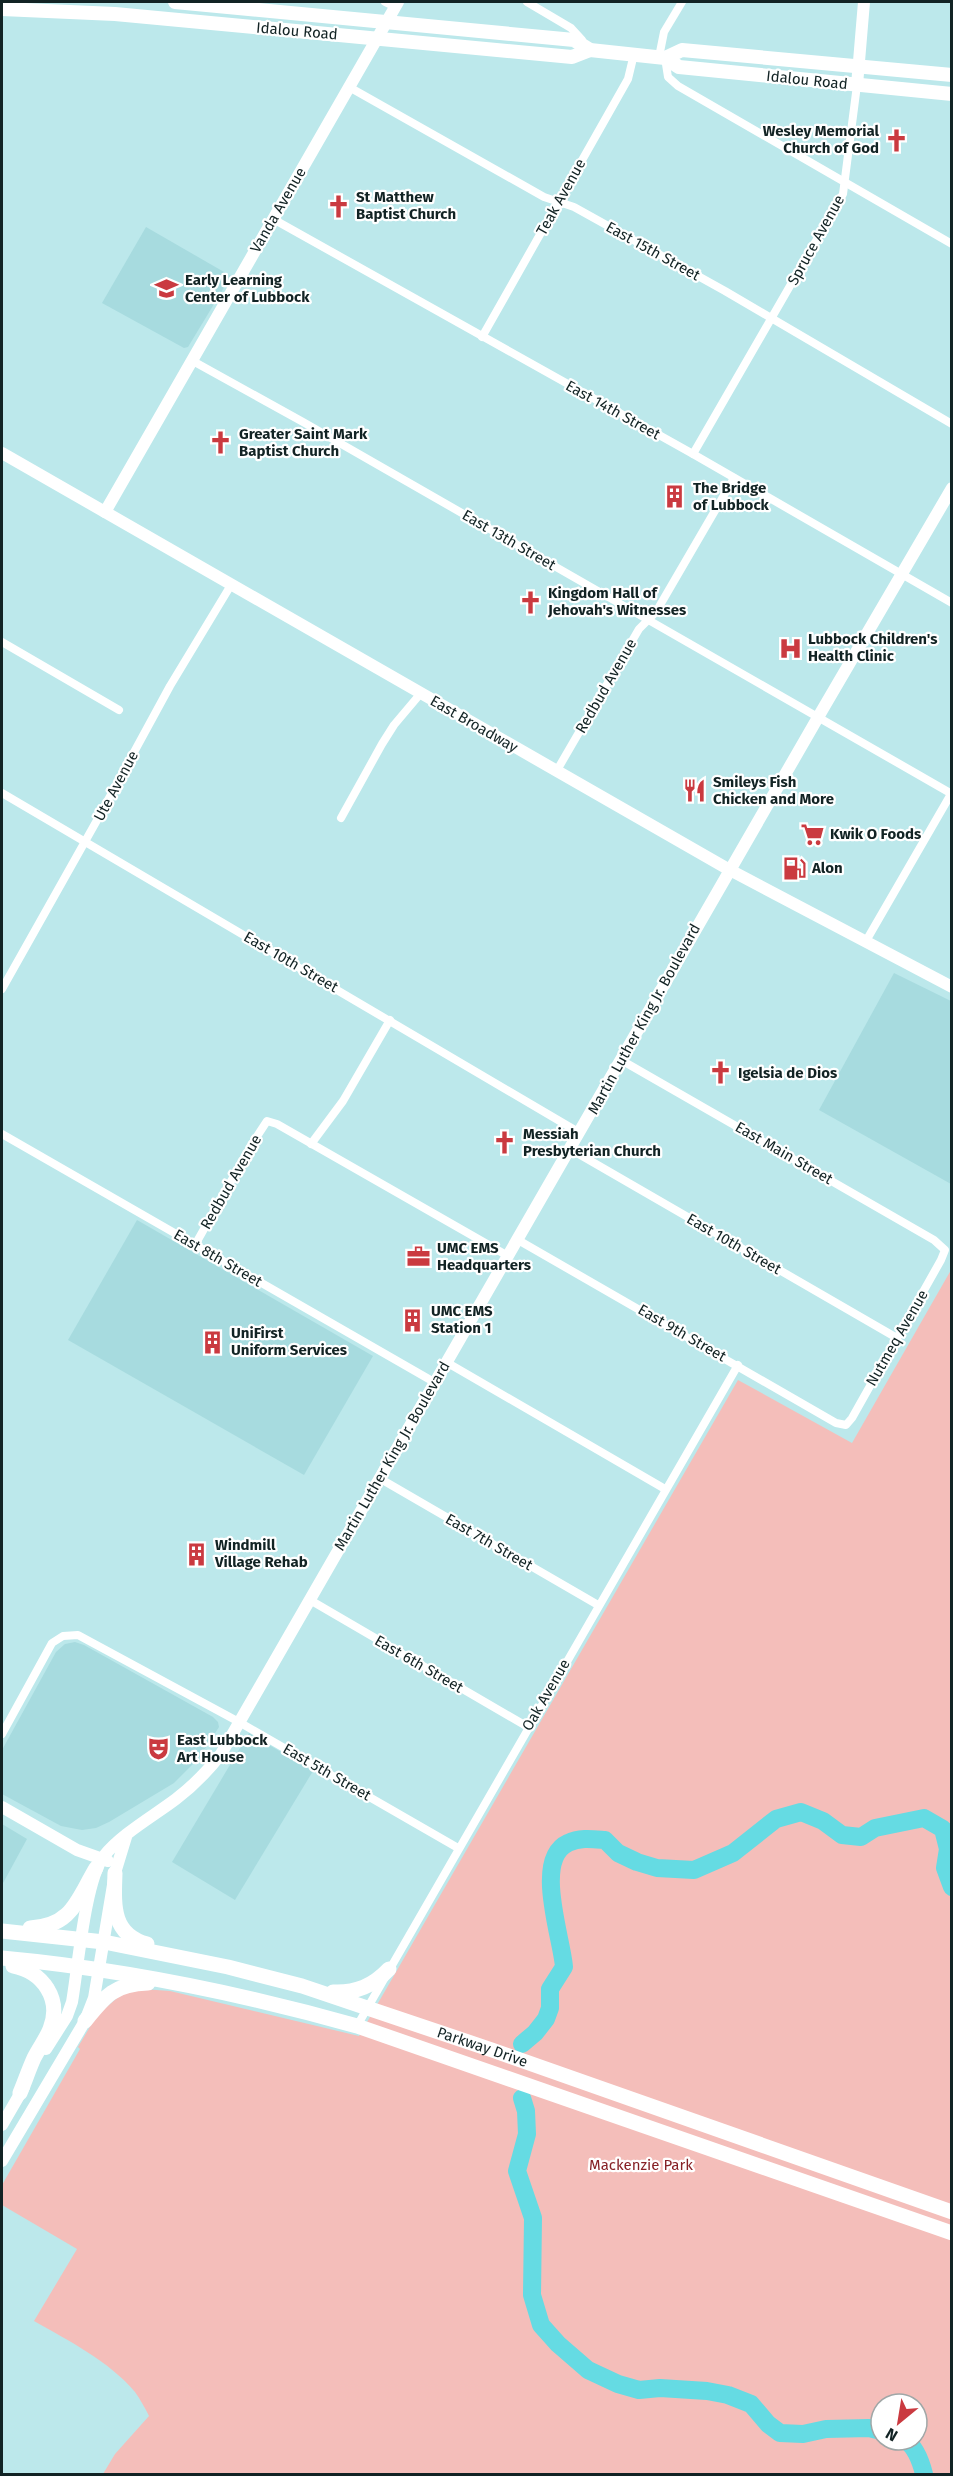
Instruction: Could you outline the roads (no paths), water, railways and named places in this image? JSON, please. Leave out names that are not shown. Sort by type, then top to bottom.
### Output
[{"type":"highway","points":[[2,1930],[43,1927],[58,1922],[75,1907],[99,1864]]},
{"type":"highway","points":[[117,1868],[116,1917],[124,1931],[144,1943],[181,1951],[228,1967]]},
{"type":"highway","name":"Parkway Drive","points":[[2,1930],[104,1942],[228,1967],[314,1990],[951,2212]]},
{"type":"highway","name":"Parkway Drive","points":[[2,1958],[100,1968],[270,2003],[357,2026],[512,2078],[951,2233]]},
{"type":"highway","points":[[2,1964],[23,1968],[40,1978],[48,1987],[54,2008],[50,2030],[34,2057],[20,2093]]},
{"type":"highway","points":[[314,1990],[348,1992],[363,1989],[378,1981],[388,1969]]},
{"type":"highway","points":[[85,2021],[111,1992],[131,1983],[197,1987]]},
{"type":"main road","name":"Idalou Road","points":[[175,2],[574,39],[590,50]]},
{"type":"main road","name":"Spruce Avenue","points":[[857,85],[864,2]]},
{"type":"main road","name":"Vanda Avenue","points":[[105,512],[386,22],[393,3]]},
{"type":"main road","name":"Idalou Road","points":[[2,9],[95,12],[572,57],[590,50],[662,58],[679,68],[951,94]]},
{"type":"main road","name":"Idalou Road","points":[[662,58],[682,50],[951,75]]},
{"type":"main road","name":"East Broadway","points":[[2,453],[728,869],[951,987]]},
{"type":"main road","name":"Martin Luther King Jr. Boulevard","points":[[99,1864],[126,1836],[203,1777],[221,1755],[580,1132],[728,869],[951,488]]},
{"type":"main road","points":[[2,1807],[99,1864],[117,1868]]},
{"type":"main road","points":[[2,2161],[85,2021],[94,1998],[117,1868],[126,1836]]},
{"type":"main road","points":[[2,2125],[67,2016],[72,2002],[82,1939],[99,1864]]},
{"type":"street","points":[[527,2],[539,5],[571,28],[590,50]]},
{"type":"street","points":[[682,2],[664,33],[662,58],[668,77],[678,86],[951,244]]},
{"type":"street","name":"Teak Avenue","points":[[482,337],[628,79],[634,54]]},
{"type":"street","name":"Spruce Avenue","points":[[693,454],[843,194],[857,85]]},
{"type":"street","name":"East 15th Street","points":[[349,87],[544,197],[574,207],[772,318],[951,424]]},
{"type":"street","name":"East 14th Street","points":[[273,219],[693,454],[951,603]]},
{"type":"street","name":"East 13th Street","points":[[191,360],[951,794]]},
{"type":"street","name":"Redbud Avenue","points":[[556,772],[639,629],[656,612],[734,478]]},
{"type":"street","name":"Ute Avenue","points":[[2,989],[86,842],[176,676],[231,585]]},
{"type":"street","points":[[2,642],[119,710]]},
{"type":"street","points":[[341,818],[394,725],[420,693]]},
{"type":"street","name":"East 10th Street","points":[[2,793],[580,1132]]},
{"type":"street","points":[[866,941],[951,794]]},
{"type":"street","points":[[390,1020],[343,1101],[311,1144],[508,1256]]},
{"type":"street","name":"East Main Street","points":[[621,1060],[934,1240],[945,1250]]},
{"type":"street","name":"Redbud Avenue","points":[[195,1245],[267,1121],[311,1144]]},
{"type":"street","name":"East 8th Street","points":[[2,1134],[434,1382]]},
{"type":"street","name":"East 10th Street","points":[[570,1149],[897,1338]]},
{"type":"street","name":"East 9th Street","points":[[518,1240],[837,1423],[846,1425]]},
{"type":"street","name":"Nutmeq Avenue","points":[[846,1425],[945,1250]]},
{"type":"street","points":[[446,1362],[665,1489]]},
{"type":"street","name":"Oak Avenue","points":[[357,2026],[738,1365]]},
{"type":"street","name":"East 7th Street","points":[[379,1478],[598,1605]]},
{"type":"street","name":"East 6th Street","points":[[310,1600],[528,1727]]},
{"type":"street","name":"East 5th Street","points":[[2,1734],[51,1645],[67,1635],[81,1636],[239,1722],[458,1848]]},
{"type":"waterway","points":[[522,2044],[546,2019],[550,2008],[550,1989],[564,1967],[552,1900],[552,1865],[558,1852],[573,1841],[605,1840],[618,1853],[637,1862],[657,1868],[694,1870],[733,1853],[776,1819],[801,1812],[823,1821],[842,1835],[861,1837],[875,1828],[924,1818],[943,1829],[948,1849],[945,1868],[952,1887]]},
{"type":"waterway","points":[[522,2098],[526,2111],[527,2134],[517,2171],[533,2218],[532,2295],[541,2325],[558,2344],[588,2370],[618,2384],[639,2390],[660,2388],[707,2391],[728,2395],[751,2404],[768,2424],[780,2433],[803,2434],[826,2429],[869,2428]]},
{"type":"waterway","points":[[916,2452],[924,2474]]},
{"type":"place","name":"Wesley Memorial Church of God","points":[[897,140]]},
{"type":"place","name":"St Matthew Baptist Church","points":[[338,206]]},
{"type":"place","name":"Early Learning Center of Lubbock","points":[[167,289]]},
{"type":"place","name":"Greater Saint Mark Baptist Church","points":[[221,443]]},
{"type":"place","name":"The Bridge of Lubbock","points":[[675,497]]},
{"type":"place","name":"Kingdom Hall of Jehovah's Witnesses","points":[[530,602]]},
{"type":"place","name":"Lubbock Children's Health Clinic","points":[[790,648]]},
{"type":"place","name":"Smileys Fish Chicken and More","points":[[695,791]]},
{"type":"place","name":"Kwik O Foods","points":[[812,834]]},
{"type":"place","name":"Alon","points":[[794,868]]},
{"type":"place","name":"Igelsia de Dios","points":[[720,1073]]},
{"type":"place","name":"Messiah Presbyterian Church","points":[[505,1143]]},
{"type":"place","name":"UMC EMS Headquarters","points":[[419,1257]]},
{"type":"place","name":"UMC EMS Station 1","points":[[413,1320]]},
{"type":"place","name":"UniFirst Uniform Services","points":[[213,1342]]},
{"type":"place","name":"Windmill Village Rehab","points":[[197,1554]]},
{"type":"place","name":"East Lubbock Art House","points":[[159,1749]]},
{"type":"park label","name":"Mackenzie Park","points":[[641,2165]]}]
